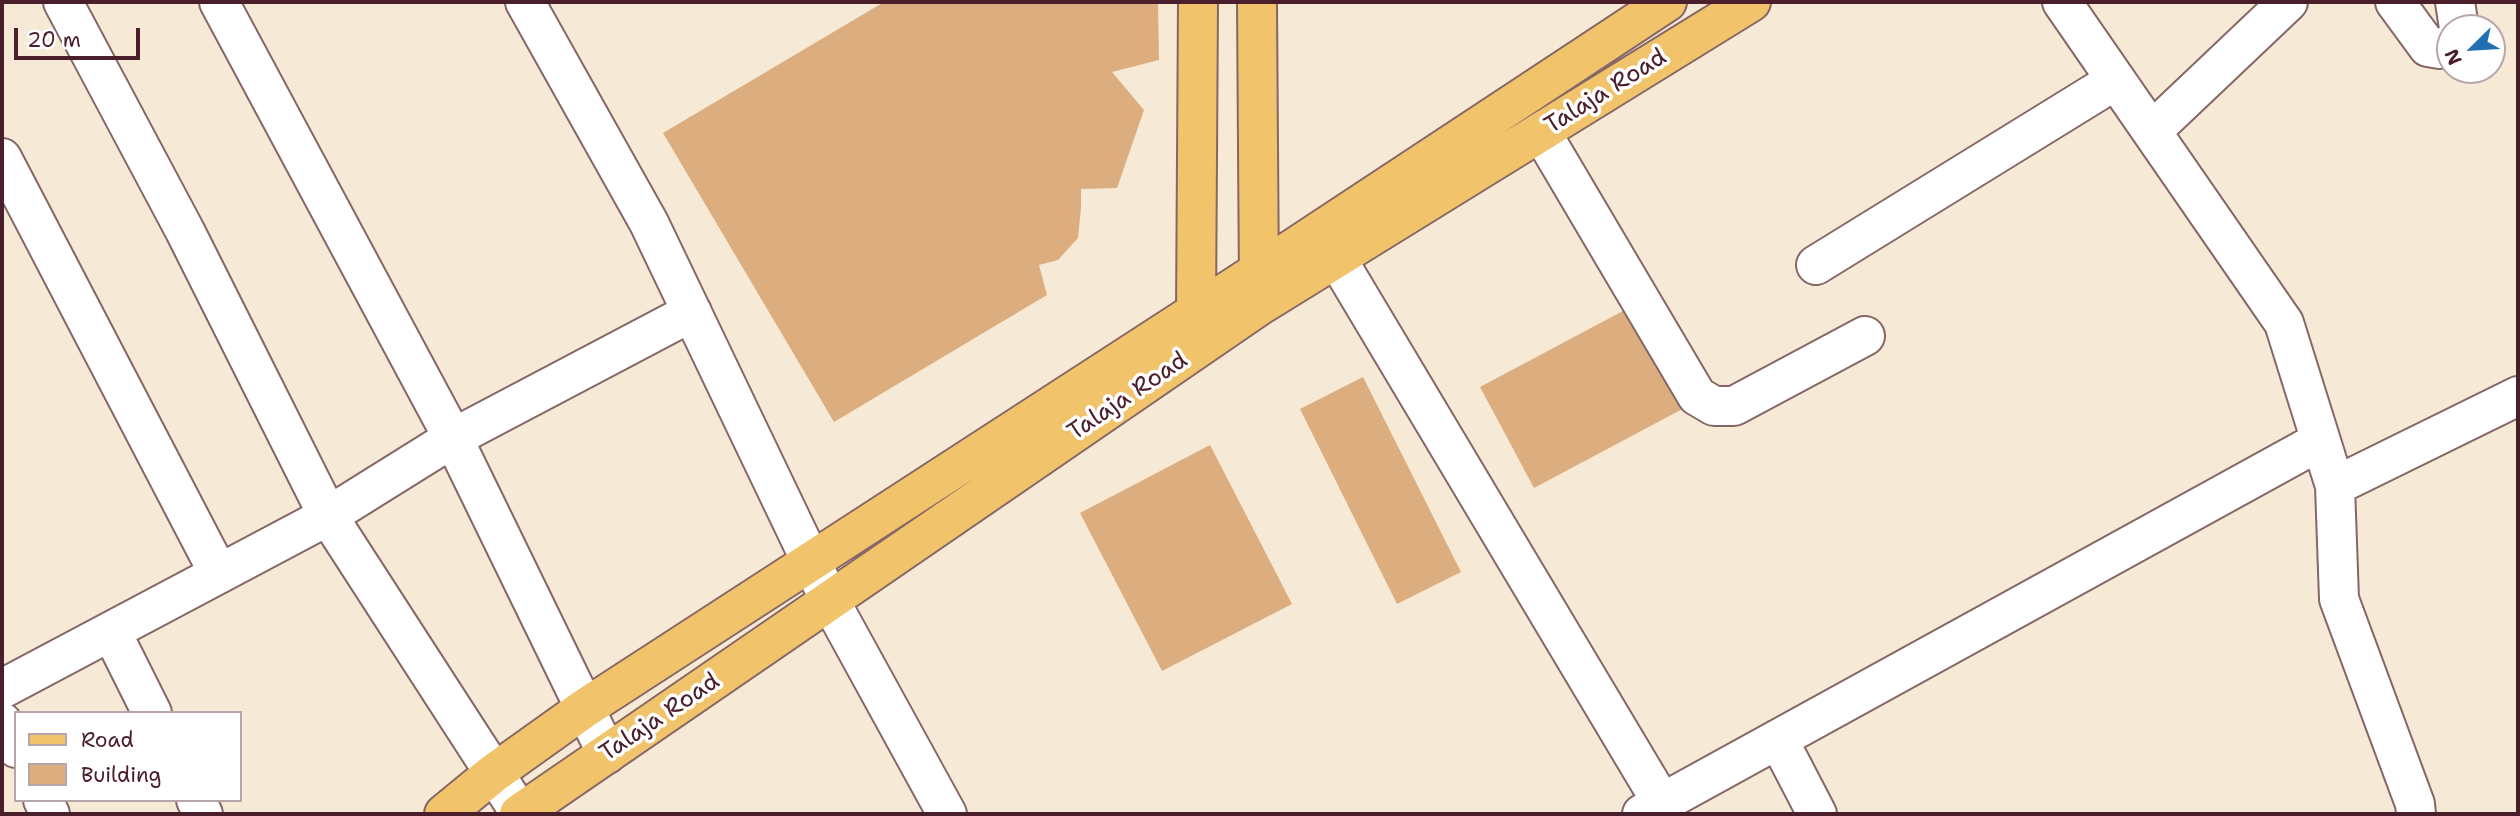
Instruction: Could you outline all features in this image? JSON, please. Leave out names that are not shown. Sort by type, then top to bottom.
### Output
[{"type":"main road","points":[[1198,2],[1199,329]]},
{"type":"main road","points":[[1257,2],[1259,289]]},
{"type":"main road","name":"Talaja Road","points":[[444,814],[494,773],[585,708],[811,562],[1199,329],[1667,2]]},
{"type":"main road","name":"Talaja Road","points":[[1259,289],[1337,259],[1751,2]]},
{"type":"main road","name":"Talaja Road","points":[[520,814],[830,601],[1199,329]]},
{"type":"street","points":[[63,2],[185,231],[328,516],[520,814]]},
{"type":"street","points":[[219,2],[453,438],[607,754]]},
{"type":"street","points":[[525,2],[649,223],[830,601],[947,814]]},
{"type":"street","points":[[2062,2],[2284,323],[2335,486],[2339,599],[2415,804],[2416,814]]},
{"type":"street","points":[[2152,131],[2288,2]]},
{"type":"street","points":[[2395,2],[2428,47],[2436,48]]},
{"type":"street","points":[[1816,265],[2116,80]]},
{"type":"street","points":[[1541,132],[1697,396],[1714,406],[1734,406],[1865,336]]},
{"type":"street","points":[[2,158],[219,574]]},
{"type":"street","points":[[1337,259],[1652,809],[2320,441]]},
{"type":"street","points":[[2,689],[328,516],[453,438],[692,312]]},
{"type":"street","points":[[2335,486],[2518,396]]},
{"type":"street","points":[[111,631],[151,711]]},
{"type":"street","points":[[2,722],[14,744]]},
{"type":"street","points":[[1778,739],[1817,814]]},
{"type":"building","points":[[884,2],[1158,2],[1159,60],[1112,72],[1144,110],[1117,188],[1081,189],[1078,238],[1058,260],[1039,265],[1047,295],[834,422],[663,133]]},
{"type":"building","points":[[1636,304],[1690,405],[1534,488],[1480,387]]},
{"type":"building","points":[[1363,377],[1461,572],[1397,604],[1300,409]]},
{"type":"building","points":[[1210,445],[1292,604],[1162,671],[1080,513]]}]
